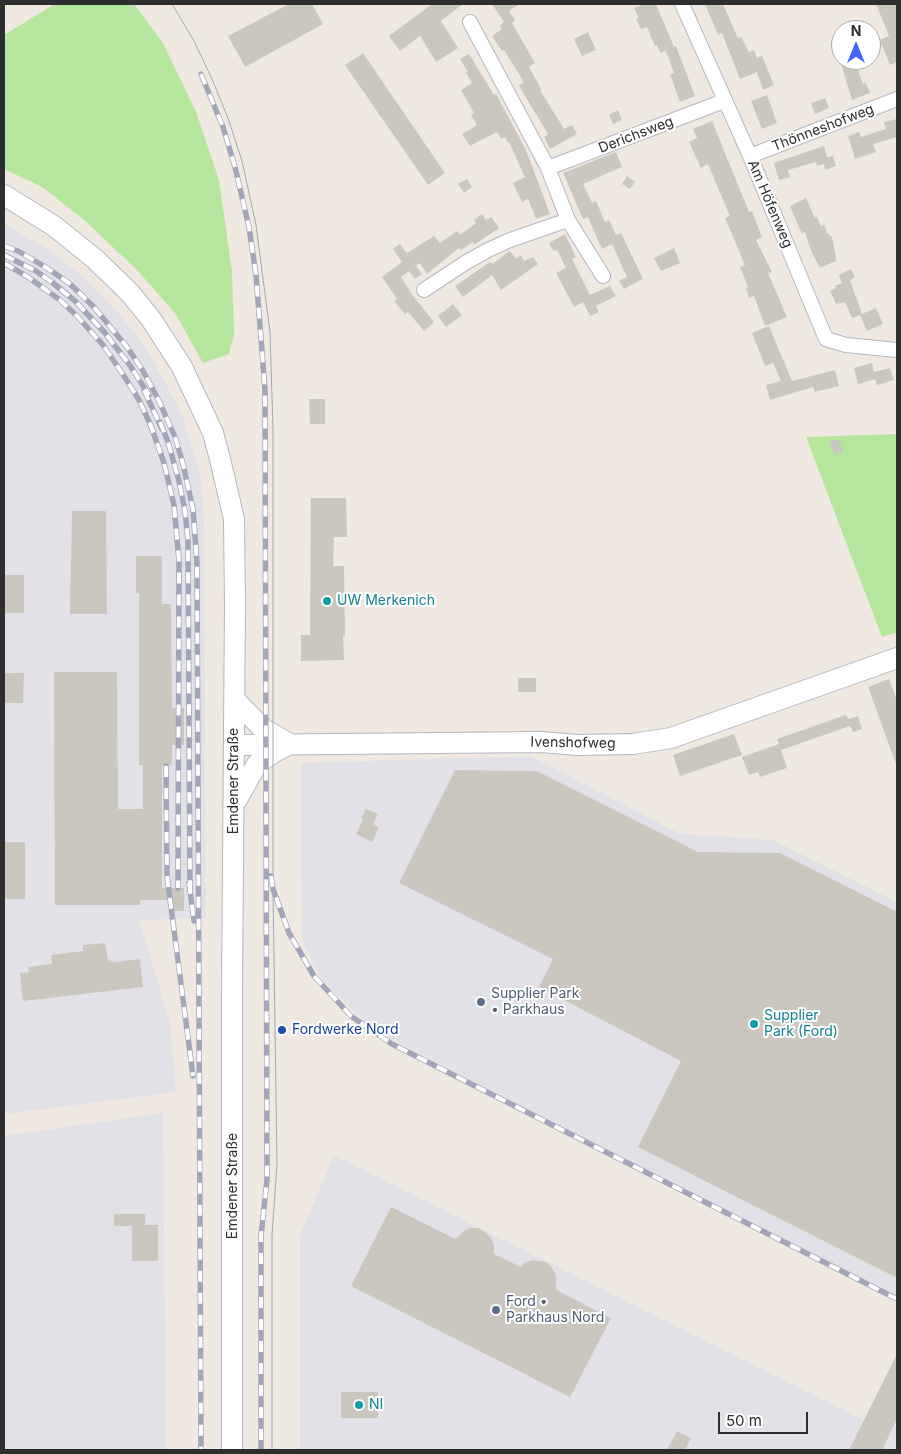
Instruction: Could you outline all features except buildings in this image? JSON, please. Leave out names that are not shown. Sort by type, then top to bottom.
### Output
[{"type":"street","name":"Am Höfenweg","points":[[682,4],[750,156],[826,339],[846,345],[897,350]]},
{"type":"street","points":[[470,22],[548,168],[568,220],[603,276]]},
{"type":"street","name":"Thönneshofweg","points":[[750,156],[897,99]]},
{"type":"street","name":"Derichsweg","points":[[548,168],[724,101]]},
{"type":"street","name":"Emdener Straße","points":[[5,196],[54,226],[95,259],[130,293],[168,342],[213,433],[234,519],[232,1450]]},
{"type":"street","points":[[424,290],[488,250],[510,240],[568,220]]},
{"type":"street","name":"Ivenshofweg","points":[[235,744],[541,742],[578,745],[633,744],[671,738],[897,658]]},
{"type":"street","points":[[234,700],[262,728],[290,744]]},
{"type":"street","points":[[234,804],[256,764],[290,744]]},
{"type":"shaded area","points":[[4,224],[44,247],[83,276],[118,312],[145,346],[181,412],[200,473],[204,519],[206,918],[139,920],[170,1023],[176,1092],[4,1114]]},
{"type":"shaded area","name":"Supplier Park (Ford)","points":[[530,756],[681,834],[773,840],[897,902],[897,1301],[374,1030],[321,979],[302,941],[301,763]]},
{"type":"shaded area","points":[[163,1113],[166,1450],[4,1450],[4,1136]]},
{"type":"shaded area","points":[[334,1155],[890,1433],[897,1423],[897,1450],[300,1450],[300,1236]]},
{"type":"green space","points":[[55,4],[134,4],[163,43],[196,112],[219,180],[232,271],[234,335],[229,354],[203,363],[175,313],[136,269],[83,219],[42,187],[4,169],[4,35]]},
{"type":"green space","points":[[897,434],[897,632],[882,637],[806,437]]},
{"type":"tram line","points":[[172,4],[194,41],[212,79],[228,118],[242,161],[256,225],[270,332],[273,430],[273,889],[277,1164],[272,1235],[272,1450]]},
{"type":"railway","points":[[201,74],[223,127],[235,167],[249,227],[256,275],[265,390],[267,1180],[261,1236],[261,1450]]},
{"type":"railway","points":[[4,246],[18,251],[69,283],[93,306],[127,347],[143,371],[175,437],[193,509],[197,563],[201,1450]]},
{"type":"railway","points":[[4,255],[36,271],[75,301],[105,333],[129,364],[149,395]]},
{"type":"railway","points":[[4,263],[28,277],[60,300],[103,345],[139,400],[151,426],[164,463],[174,505],[179,561],[178,888]]},
{"type":"railway","points":[[144,390],[162,429]]},
{"type":"railway","points":[[160,422],[179,481],[188,541],[190,891]]},
{"type":"railway","points":[[166,766],[167,876],[193,1076]]},
{"type":"railway","points":[[271,876],[273,889],[289,933],[314,976],[351,1016],[392,1044],[897,1299]]},
{"type":"railway","points":[[189,883],[194,921]]},
{"type":"place","name":"UW Merkenich","points":[[327,601]]},
{"type":"place","name":"Supplier Park • Parkhaus","points":[[481,1002]]},
{"type":"place","name":"Supplier Park (Ford)","points":[[754,1024]]},
{"type":"place","name":"Fordwerke Nord","points":[[282,1030]]},
{"type":"place","name":"Ford • Parkhaus Nord","points":[[496,1310]]},
{"type":"place","name":"NI","points":[[359,1405]]}]
